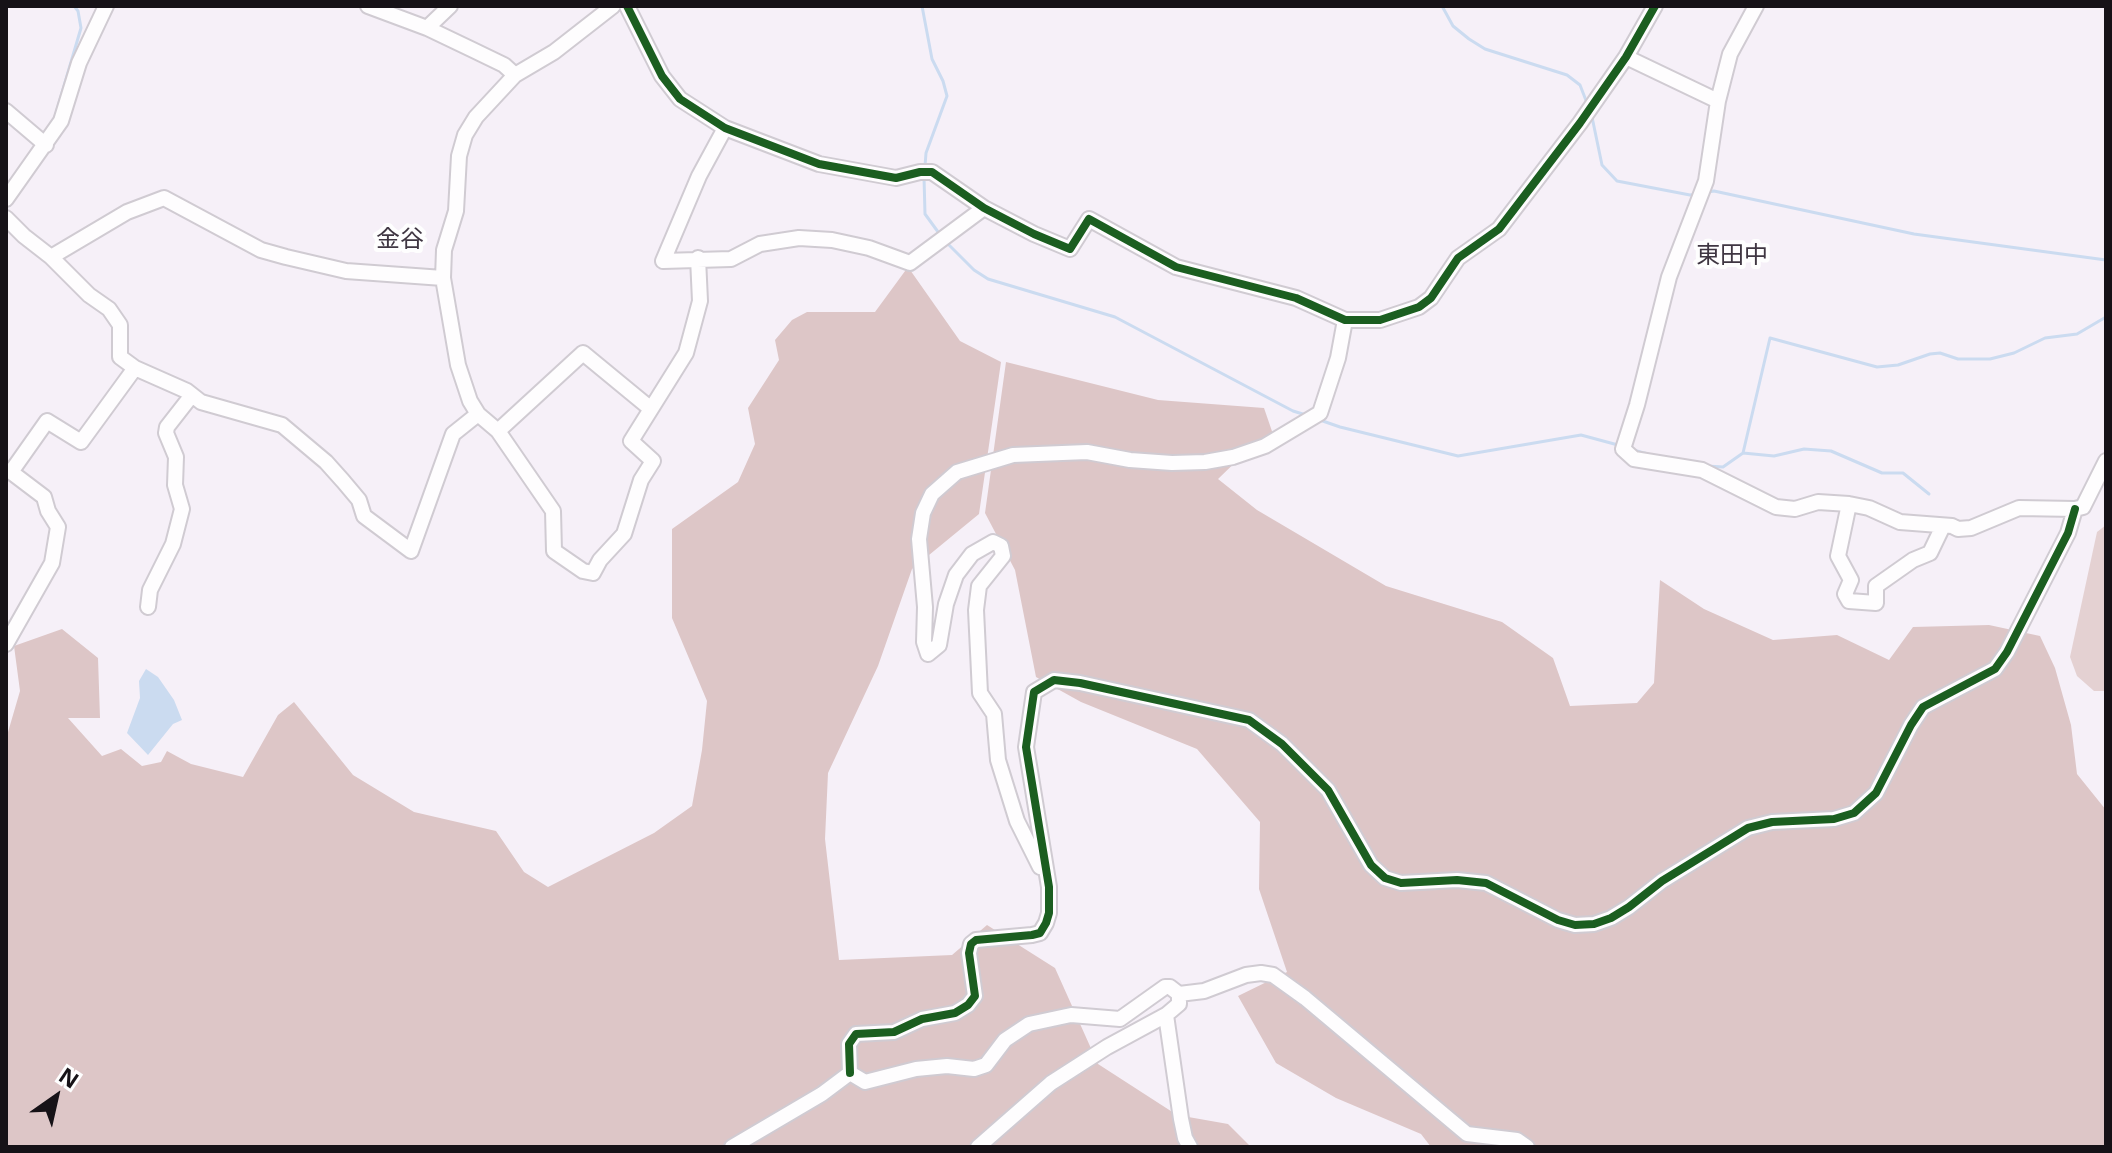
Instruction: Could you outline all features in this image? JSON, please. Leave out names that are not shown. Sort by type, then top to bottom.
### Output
[{"type":"street","points":[[6,199],[61,121],[79,63],[106,6]]},
{"type":"street","points":[[368,6],[427,28],[504,65],[515,75]]},
{"type":"street","points":[[427,28],[450,6]]},
{"type":"street","points":[[613,6],[554,52],[515,75],[476,117],[465,135],[459,156],[456,211],[444,250],[443,278],[458,365],[470,401],[478,414],[498,431],[553,511],[554,551],[583,571],[593,573],[600,560],[624,534],[641,480],[653,461],[631,441],[686,353],[700,301],[698,258]]},
{"type":"street","points":[[627,6],[671,88],[680,99],[725,128],[819,164],[896,178],[932,172],[984,208],[1070,249],[1089,219],[1176,267],[1296,298],[1345,320],[1380,320],[1419,307],[1431,298],[1458,258],[1499,229],[1580,123],[1626,57],[1655,6]]},
{"type":"street","points":[[1756,6],[1730,54],[1718,101],[1706,181],[1669,277],[1623,449],[1634,459],[1702,470],[1776,507],[1795,509],[1818,502],[1849,504],[1869,508],[1900,522],[1958,529],[1971,528],[2019,508],[2083,507],[2106,461]]},
{"type":"street","points":[[1626,57],[1718,101]]},
{"type":"street","points":[[6,111],[46,145]]},
{"type":"street","points":[[725,128],[699,176],[663,261],[731,259],[760,244],[799,238],[844,242],[910,263],[984,208]]},
{"type":"street","points":[[51,257],[127,212],[164,198],[261,250],[346,271],[443,278]]},
{"type":"street","points":[[6,218],[89,295],[109,309],[120,325],[120,357],[201,402],[282,425],[326,462],[359,500],[364,516],[411,551],[453,434],[478,414]]},
{"type":"street","points":[[1049,887],[1017,821],[998,760],[994,714],[980,693],[976,610],[979,586],[1003,556],[1001,546],[993,542],[972,554],[956,575],[946,604],[939,645],[928,654],[924,642],[925,607],[919,539],[923,513],[932,494],[957,472],[1013,455],[1087,452],[1172,463],[1205,462],[1265,446],[1320,413],[1338,358],[1345,320]]},
{"type":"street","points":[[498,431],[583,353],[651,409]]},
{"type":"street","points":[[6,644],[52,563],[58,527],[44,497],[9,471],[47,421],[81,442],[135,368]]},
{"type":"street","points":[[148,607],[150,590],[173,544],[182,509],[175,485],[175,448],[166,433],[167,427],[192,395]]},
{"type":"street","points":[[1849,504],[1838,556],[1851,580],[1845,594],[1849,601],[1876,603],[1876,586],[1913,560],[1930,553],[1943,526]]},
{"type":"street","points":[[850,1073],[849,1044],[856,1034],[894,1032],[922,1019],[955,1013],[968,1005],[975,996],[969,953],[971,944],[976,940],[1040,933],[1049,913],[1049,887],[1026,747],[1034,692],[1054,680],[1249,720],[1282,744],[1328,790],[1371,865],[1385,878],[1401,883],[1457,880],[1486,883],[1558,920],[1584,924],[1611,918],[1662,881],[1748,828],[1772,822],[1834,819],[1854,813],[1876,793],[1923,707],[1995,669],[2007,652],[2068,533],[2075,509]]},
{"type":"street","points":[[850,1073],[865,1082],[916,1069],[947,1066],[974,1069],[986,1065],[1005,1040],[1029,1024],[1071,1015],[1120,1019],[1165,987],[1179,994],[1204,991],[1246,975],[1273,975],[1305,998],[1467,1134],[1517,1140],[1527,1147]]},
{"type":"street","points":[[978,1147],[1051,1083],[1107,1047],[1166,1015],[1179,1004],[1179,994]]},
{"type":"street","points":[[1166,1015],[1181,1119],[1190,1147]]},
{"type":"street","points":[[732,1147],[822,1094],[850,1073]]},
{"type":"shaded area","points":[[908,267],[960,341],[1001,362],[979,514],[912,569],[878,666],[828,773],[825,839],[839,960],[952,955],[987,925],[1055,968],[1098,1064],[1177,1115],[1228,1124],[1251,1147],[6,1147],[6,739],[20,691],[14,646],[62,629],[98,658],[100,718],[68,718],[102,756],[121,749],[142,766],[161,762],[167,751],[191,764],[243,777],[278,715],[294,702],[353,775],[414,812],[496,831],[524,872],[548,887],[654,833],[692,806],[707,701],[672,618],[672,529],[738,482],[755,444],[748,408],[779,360],[775,340],[792,320],[807,312],[875,312]]},
{"type":"shaded area","points":[[1006,362],[1158,400],[1264,408],[1275,440],[1248,450],[1218,479],[1257,510],[1386,586],[1502,622],[1553,658],[1570,706],[1637,703],[1654,683],[1660,580],[1704,609],[1773,640],[1837,635],[1889,660],[1913,627],[1989,625],[2040,636],[2055,668],[2071,725],[2077,774],[2106,810],[2106,1147],[1431,1147],[1421,1134],[1336,1098],[1276,1063],[1238,996],[1287,972],[1259,889],[1260,822],[1197,749],[1081,702],[1036,677],[1015,570],[985,513]]},
{"type":"shaded area","points":[[2106,525],[2106,691],[2094,691],[2077,676],[2070,657],[2097,532]]},
{"type":"water","points":[[146,669],[158,677],[174,700],[182,720],[173,724],[148,755],[127,733],[140,698],[139,681]]},
{"type":"waterway","points":[[54,120],[81,28],[74,6]]},
{"type":"waterway","points":[[922,6],[932,59],[947,96],[926,153],[925,166]]},
{"type":"waterway","points":[[1442,6],[1453,26],[1469,39],[1485,49],[1567,75],[1580,85],[1587,103]]},
{"type":"waterway","points":[[1592,117],[1602,165],[1617,181],[1697,194]]},
{"type":"waterway","points":[[924,177],[925,214],[941,236]]},
{"type":"waterway","points":[[1708,192],[1914,234],[2106,260]]},
{"type":"waterway","points":[[946,242],[974,270],[988,279],[1115,317],[1306,415]]},
{"type":"waterway","points":[[1743,453],[1770,338],[1877,367],[1898,365],[1940,353],[1958,359],[1990,359],[2014,353],[2045,338],[2077,334],[2106,317]]},
{"type":"waterway","points":[[1317,419],[1458,456],[1581,435],[1618,445]]},
{"type":"waterway","points":[[1707,466],[1723,467],[1743,453],[1774,456],[1804,449],[1831,451],[1882,473],[1903,473],[1929,494]]},
{"type":"waterway","points":[[1633,450],[1648,454]]},
{"type":"cycle path","points":[[627,6],[662,76],[680,99],[725,128],[819,164],[896,178],[932,172],[984,208],[1070,249],[1089,219],[1176,267],[1296,298],[1345,320],[1380,320],[1419,307],[1431,298],[1458,258],[1499,229],[1580,123],[1626,57],[1655,6]]},
{"type":"cycle path","points":[[850,1073],[849,1044],[856,1034],[894,1032],[922,1019],[955,1013],[968,1005],[975,996],[969,953],[971,944],[976,940],[1032,935],[1040,933],[1046,923],[1049,887],[1026,747],[1034,692],[1054,680],[1249,720],[1282,744],[1328,790],[1371,865],[1385,878],[1401,883],[1457,880],[1486,883],[1558,920],[1575,925],[1594,924],[1629,907],[1662,881],[1748,828],[1772,822],[1834,819],[1854,813],[1876,793],[1923,707],[1995,669],[2007,652],[2068,533],[2075,509]]},
{"type":"district","name":"金谷","points":[[400,240]]},
{"type":"district","name":"東田中","points":[[1732,256]]}]
